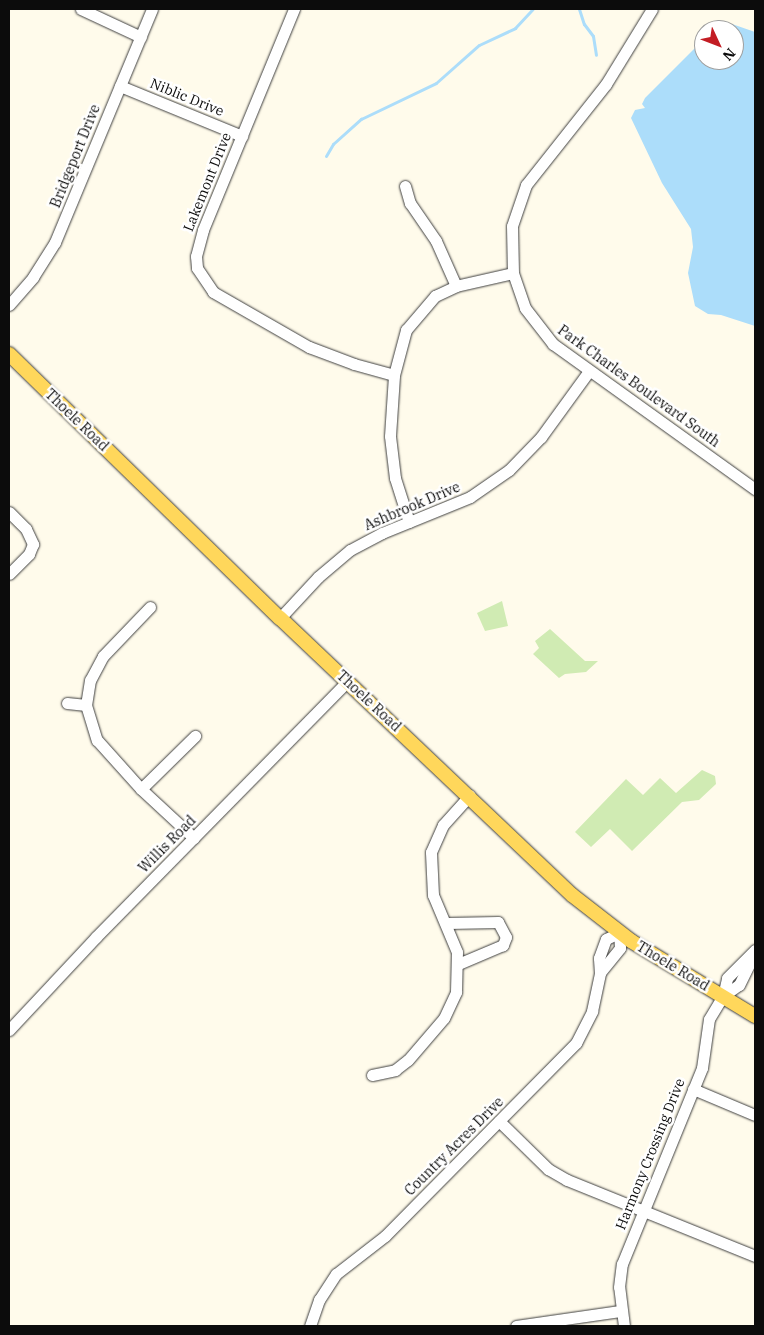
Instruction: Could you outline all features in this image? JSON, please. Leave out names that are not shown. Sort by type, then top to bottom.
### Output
[{"type":"main road","name":"Thoele Road","points":[[9,354],[280,618],[470,795],[572,895],[619,933],[755,1016]]},
{"type":"street","points":[[81,9],[141,37]]},
{"type":"street","name":"Bridgeport Drive","points":[[9,305],[33,277],[55,242],[152,9]]},
{"type":"street","name":"Lakemont Drive","points":[[294,9],[198,244],[198,268],[206,286],[224,300],[309,347],[346,362],[394,374]]},
{"type":"street","name":"Park Charles Boulevard South","points":[[652,9],[606,84],[526,184],[512,226],[513,273],[526,308],[542,333],[589,371],[755,489]]},
{"type":"street","name":"Niblic Drive","points":[[120,86],[242,136]]},
{"type":"street","points":[[405,186],[410,203],[436,241],[456,286]]},
{"type":"street","points":[[409,522],[395,478],[390,436],[394,374],[406,330],[414,318],[435,296],[456,286],[513,273]]},
{"type":"street","name":"Ashbrook Drive","points":[[280,618],[323,573],[350,550],[409,522],[470,498],[509,470],[541,437],[589,371]]},
{"type":"street","points":[[9,512],[26,529],[32,544],[29,554],[9,574]]},
{"type":"street","points":[[150,607],[103,656],[90,680],[86,705],[97,740],[141,789],[194,838]]},
{"type":"street","name":"Willis Road","points":[[9,1030],[348,681]]},
{"type":"street","points":[[67,703],[86,705]]},
{"type":"street","points":[[141,789],[195,736]]},
{"type":"street","points":[[372,1075],[400,1067],[436,1030],[456,992],[458,964],[448,924],[433,895],[431,852],[443,825],[470,795]]},
{"type":"street","points":[[448,924],[498,922],[506,937],[503,945],[458,964]]},
{"type":"street","name":"Country Acres Drive","points":[[310,1326],[319,1300],[336,1274],[386,1236],[576,1043],[588,1023],[600,972],[599,958],[606,939],[619,933]]},
{"type":"street","name":"Harmony Crossing Drive","points":[[624,1326],[620,1311],[620,1274],[643,1211],[702,1068],[709,1019],[723,996],[728,978],[755,951]]},
{"type":"street","points":[[693,1089],[755,1115]]},
{"type":"street","points":[[499,1121],[554,1173],[755,1256]]},
{"type":"street","points":[[516,1326],[620,1311]]},
{"type":"green space","points":[[502,601],[508,626],[485,631],[477,613]]},
{"type":"green space","points":[[550,629],[585,661],[598,661],[586,672],[565,674],[559,678],[533,654],[539,648],[535,641]]},
{"type":"green space","points":[[702,770],[715,776],[716,784],[699,800],[682,802],[632,851],[610,829],[591,847],[575,832],[626,779],[643,795],[660,778],[676,793]]},
{"type":"water","points":[[744,28],[755,32],[755,326],[721,315],[708,314],[695,306],[688,273],[693,247],[691,229],[662,183],[631,118],[635,110],[645,108],[642,104],[645,98],[694,49],[694,70],[744,70]]},
{"type":"waterway","points":[[326,156],[333,144],[361,119],[436,83],[479,45],[515,28],[533,9]]},
{"type":"waterway","points":[[579,9],[584,24],[593,36],[596,55]]}]
